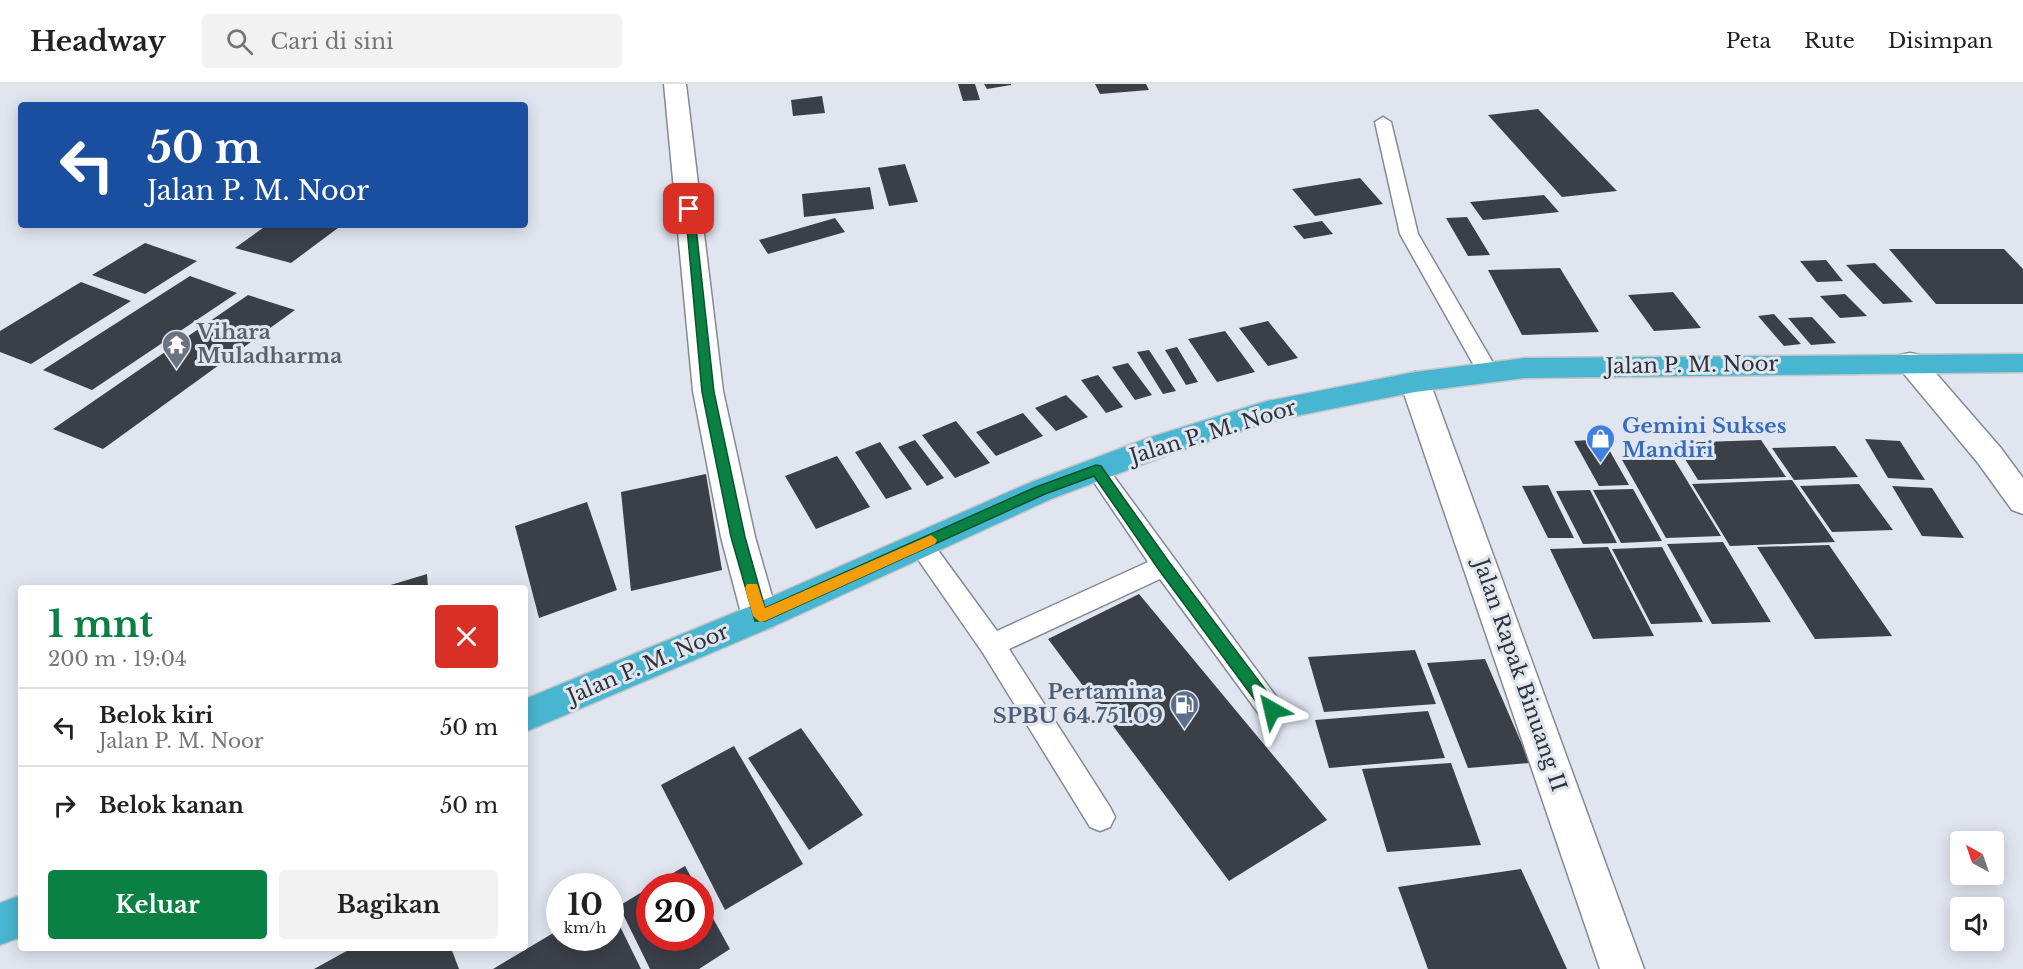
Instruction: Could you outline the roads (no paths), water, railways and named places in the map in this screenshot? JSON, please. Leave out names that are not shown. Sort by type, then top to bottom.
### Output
[{"type":"highway","name":"Jalan P. M. Noor","points":[[528,715],[760,616],[1040,491],[1159,446],[1267,411],[1415,382],[1526,368],[1910,362],[2023,363]]},
{"type":"highway","points":[[0,924],[18,917]]},
{"type":"street","points":[[675,84],[708,392],[738,537],[760,616]]},
{"type":"street","points":[[1910,362],[1989,455],[2023,502]]},
{"type":"street","name":"Jalan Rapak Binuang II","points":[[1415,382],[1622,969]]},
{"type":"lane","points":[[1383,122],[1409,234],[1488,373]]},
{"type":"lane","points":[[1096,470],[1164,566],[1272,710]]},
{"type":"lane","points":[[920,545],[992,645],[1100,817]]},
{"type":"lane","points":[[992,645],[1164,566]]},
{"type":"place","name":"Vihara Muladharma","points":[[176,370]]},
{"type":"place","name":"Gemini Sukses Mandiri","points":[[1601,464]]},
{"type":"place","name":"Pertamina SPBU 64.751.09","points":[[1184,730]]}]
